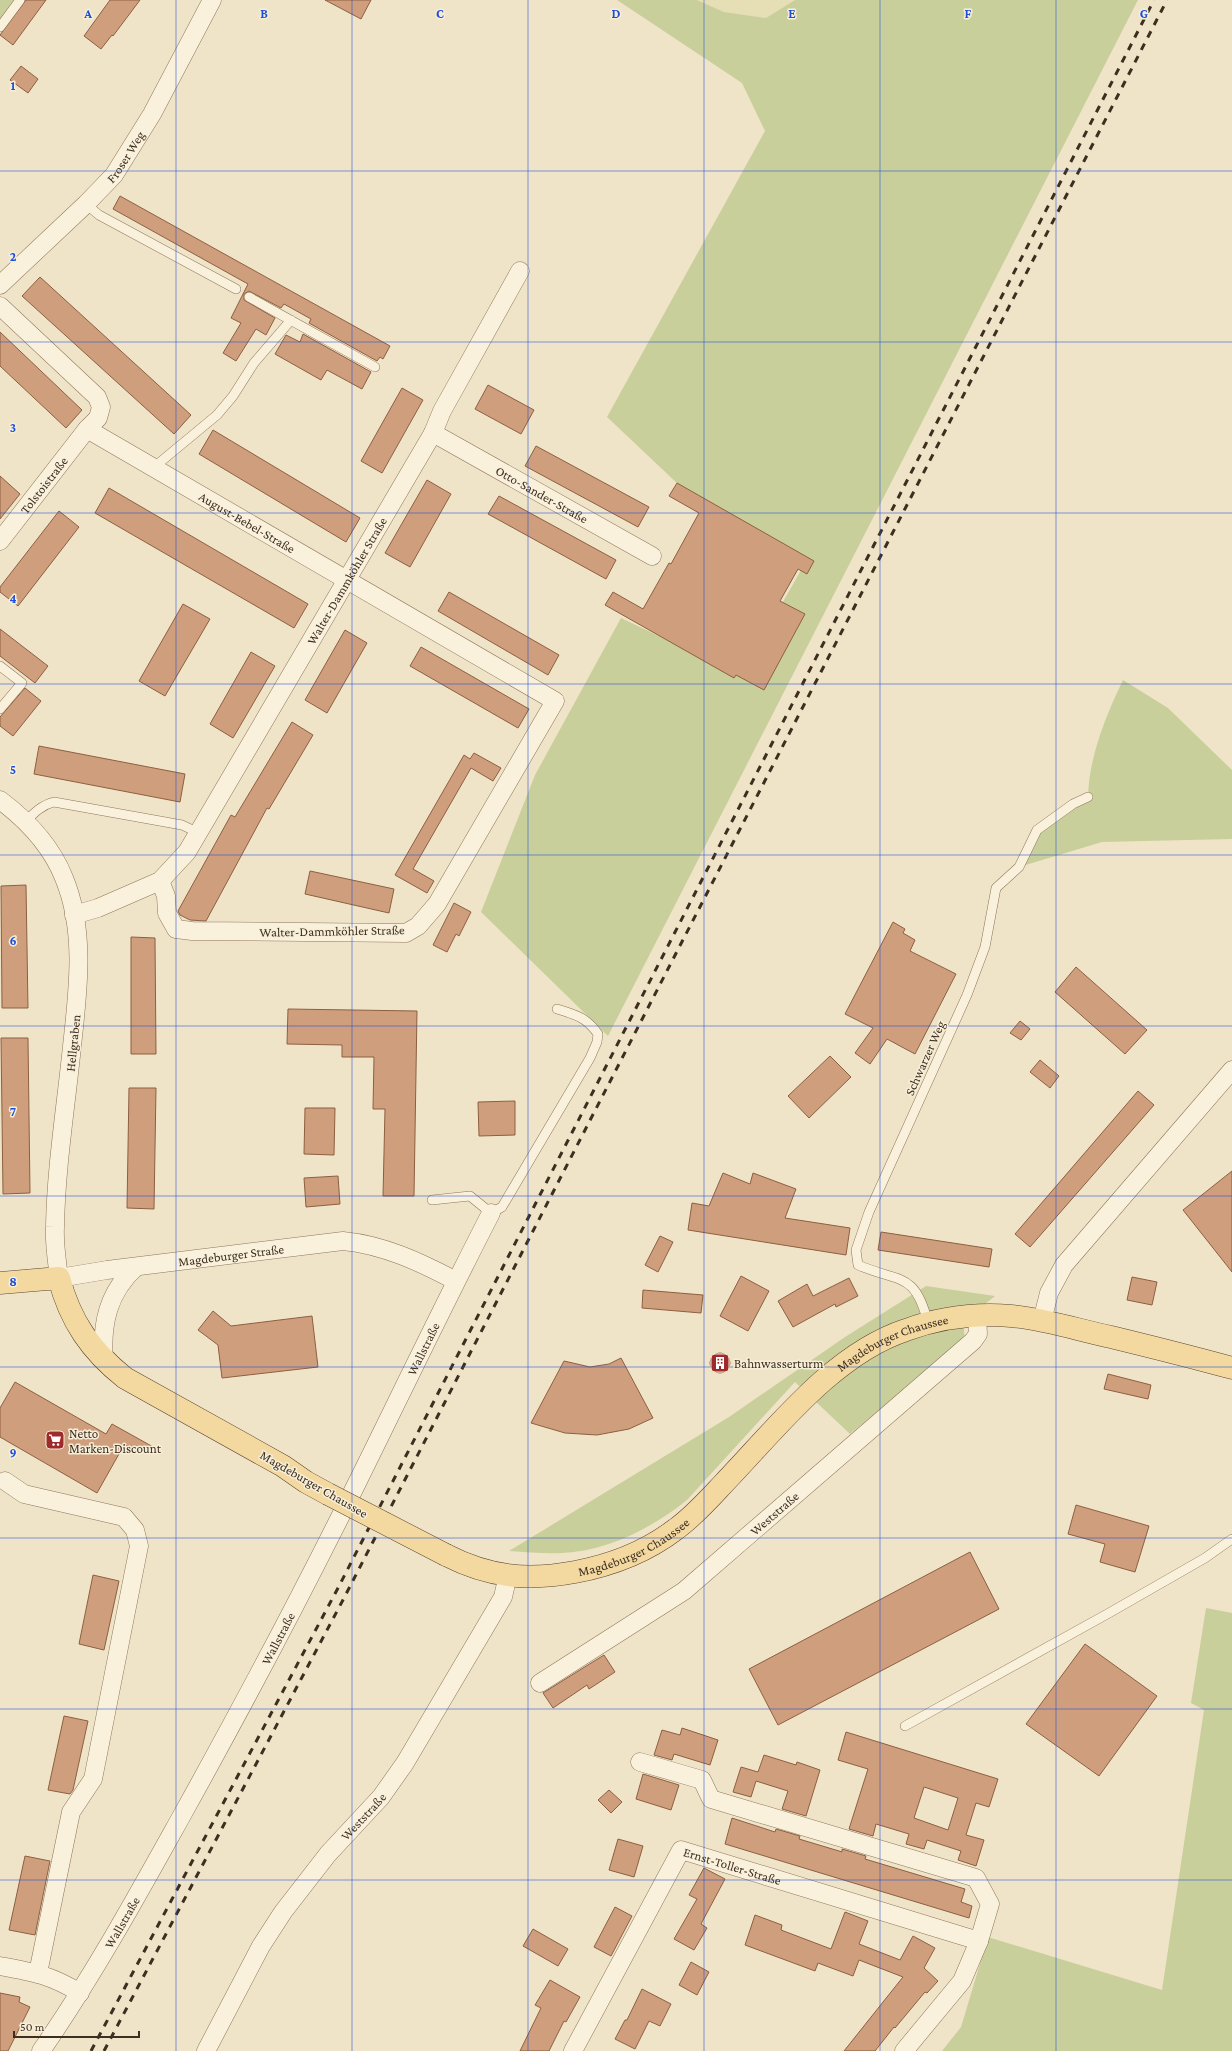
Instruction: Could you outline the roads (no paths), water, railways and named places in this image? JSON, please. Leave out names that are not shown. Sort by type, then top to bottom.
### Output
[{"type":"main road","name":"Magdeburger Chaussee","points":[[59,1278],[68,1308],[78,1325],[104,1361],[125,1378],[283,1466],[306,1482],[446,1554],[481,1571],[534,1577],[584,1570],[622,1559],[660,1540],[678,1528],[709,1499],[804,1399],[836,1369],[854,1355],[880,1341],[905,1330],[928,1323],[977,1316],[1012,1316],[1042,1321],[1232,1368]]},
{"type":"main road","name":"Magdeburger Straße","points":[[0,1283],[59,1278]]},
{"type":"street","name":"Froser Weg","points":[[0,285],[86,204],[114,175],[130,150],[208,2]]},
{"type":"street","name":"Walter-Dammköhler Straße","points":[[74,915],[98,908],[160,881],[182,858],[199,833],[433,434],[442,411],[520,271]]},
{"type":"street","points":[[0,306],[97,397],[101,407],[98,418],[88,429]]},
{"type":"street","name":"August-Bebel-Straße","points":[[88,429],[555,701]]},
{"type":"street","name":"Tolstoistraße","points":[[0,541],[88,429]]},
{"type":"street","name":"Otto-Sander-Straße","points":[[433,434],[652,556]]},
{"type":"street","name":"Walter-Dammköhler Straße","points":[[160,881],[166,896],[167,913],[176,929],[192,931],[406,933],[418,926],[437,904],[555,701]]},
{"type":"street","name":"Hellgraben","points":[[0,800],[26,821],[40,835],[59,866],[70,896],[74,915],[78,957],[78,986],[55,1227],[59,1278]]},
{"type":"street","points":[[1042,1321],[1053,1283],[1079,1246],[1232,1070]]},
{"type":"street","name":"Wallstraße","points":[[41,2051],[80,1993],[135,1900],[249,1692],[355,1487],[456,1281],[492,1213]]},
{"type":"street","name":"Magdeburger Straße","points":[[59,1278],[136,1267],[343,1242],[366,1243],[386,1249],[456,1281]]},
{"type":"street","points":[[104,1361],[103,1330],[108,1306],[121,1284],[136,1267]]},
{"type":"street","name":"Weststraße","points":[[540,1683],[684,1591],[973,1341],[978,1334],[977,1316]]},
{"type":"street","points":[[2,1478],[24,1494],[124,1517],[135,1530],[139,1546],[93,1779],[71,1812],[38,1973]]},
{"type":"street","name":"Weststraße","points":[[206,2051],[261,1946],[283,1912],[328,1854],[381,1797],[405,1763],[503,1597],[508,1575]]},
{"type":"street","points":[[640,1762],[702,1780],[711,1799],[976,1878],[990,1904],[979,1940],[962,1981],[904,2051]]},
{"type":"street","name":"Ernst-Toller-Straße","points":[[573,2051],[681,1850],[979,1940]]},
{"type":"street","points":[[0,1966],[38,1973],[55,1979],[80,1993]]},
{"type":"lane","points":[[0,27],[20,0]]},
{"type":"lane","points":[[86,204],[99,215],[236,289]]},
{"type":"lane","points":[[249,297],[375,367]]},
{"type":"lane","points":[[153,468],[217,414],[233,396],[254,363],[291,320]]},
{"type":"lane","points":[[0,666],[22,682],[0,709]]},
{"type":"lane","name":"Schwarzer Weg","points":[[928,1323],[918,1295],[907,1281],[858,1265],[856,1250],[869,1212],[967,995],[985,947],[996,888],[1020,867],[1037,830],[1073,804],[1088,797]]},
{"type":"lane","points":[[26,821],[47,803],[54,802],[182,825],[199,833]]},
{"type":"lane","points":[[432,1200],[470,1196],[492,1213],[502,1207],[590,1058],[597,1042],[598,1034],[590,1023],[581,1016],[556,1009]]},
{"type":"lane","points":[[905,1726],[1109,1613],[1204,1558],[1232,1539]]},
{"type":"railway","points":[[91,2051],[338,1588],[1154,0]]},
{"type":"railway","points":[[104,2051],[344,1598],[1167,0]]},
{"type":"place","name":"Bahnwasserturm","points":[[720,1363]]},
{"type":"place","name":"Netto Marken-Discount","points":[[55,1440]]}]
